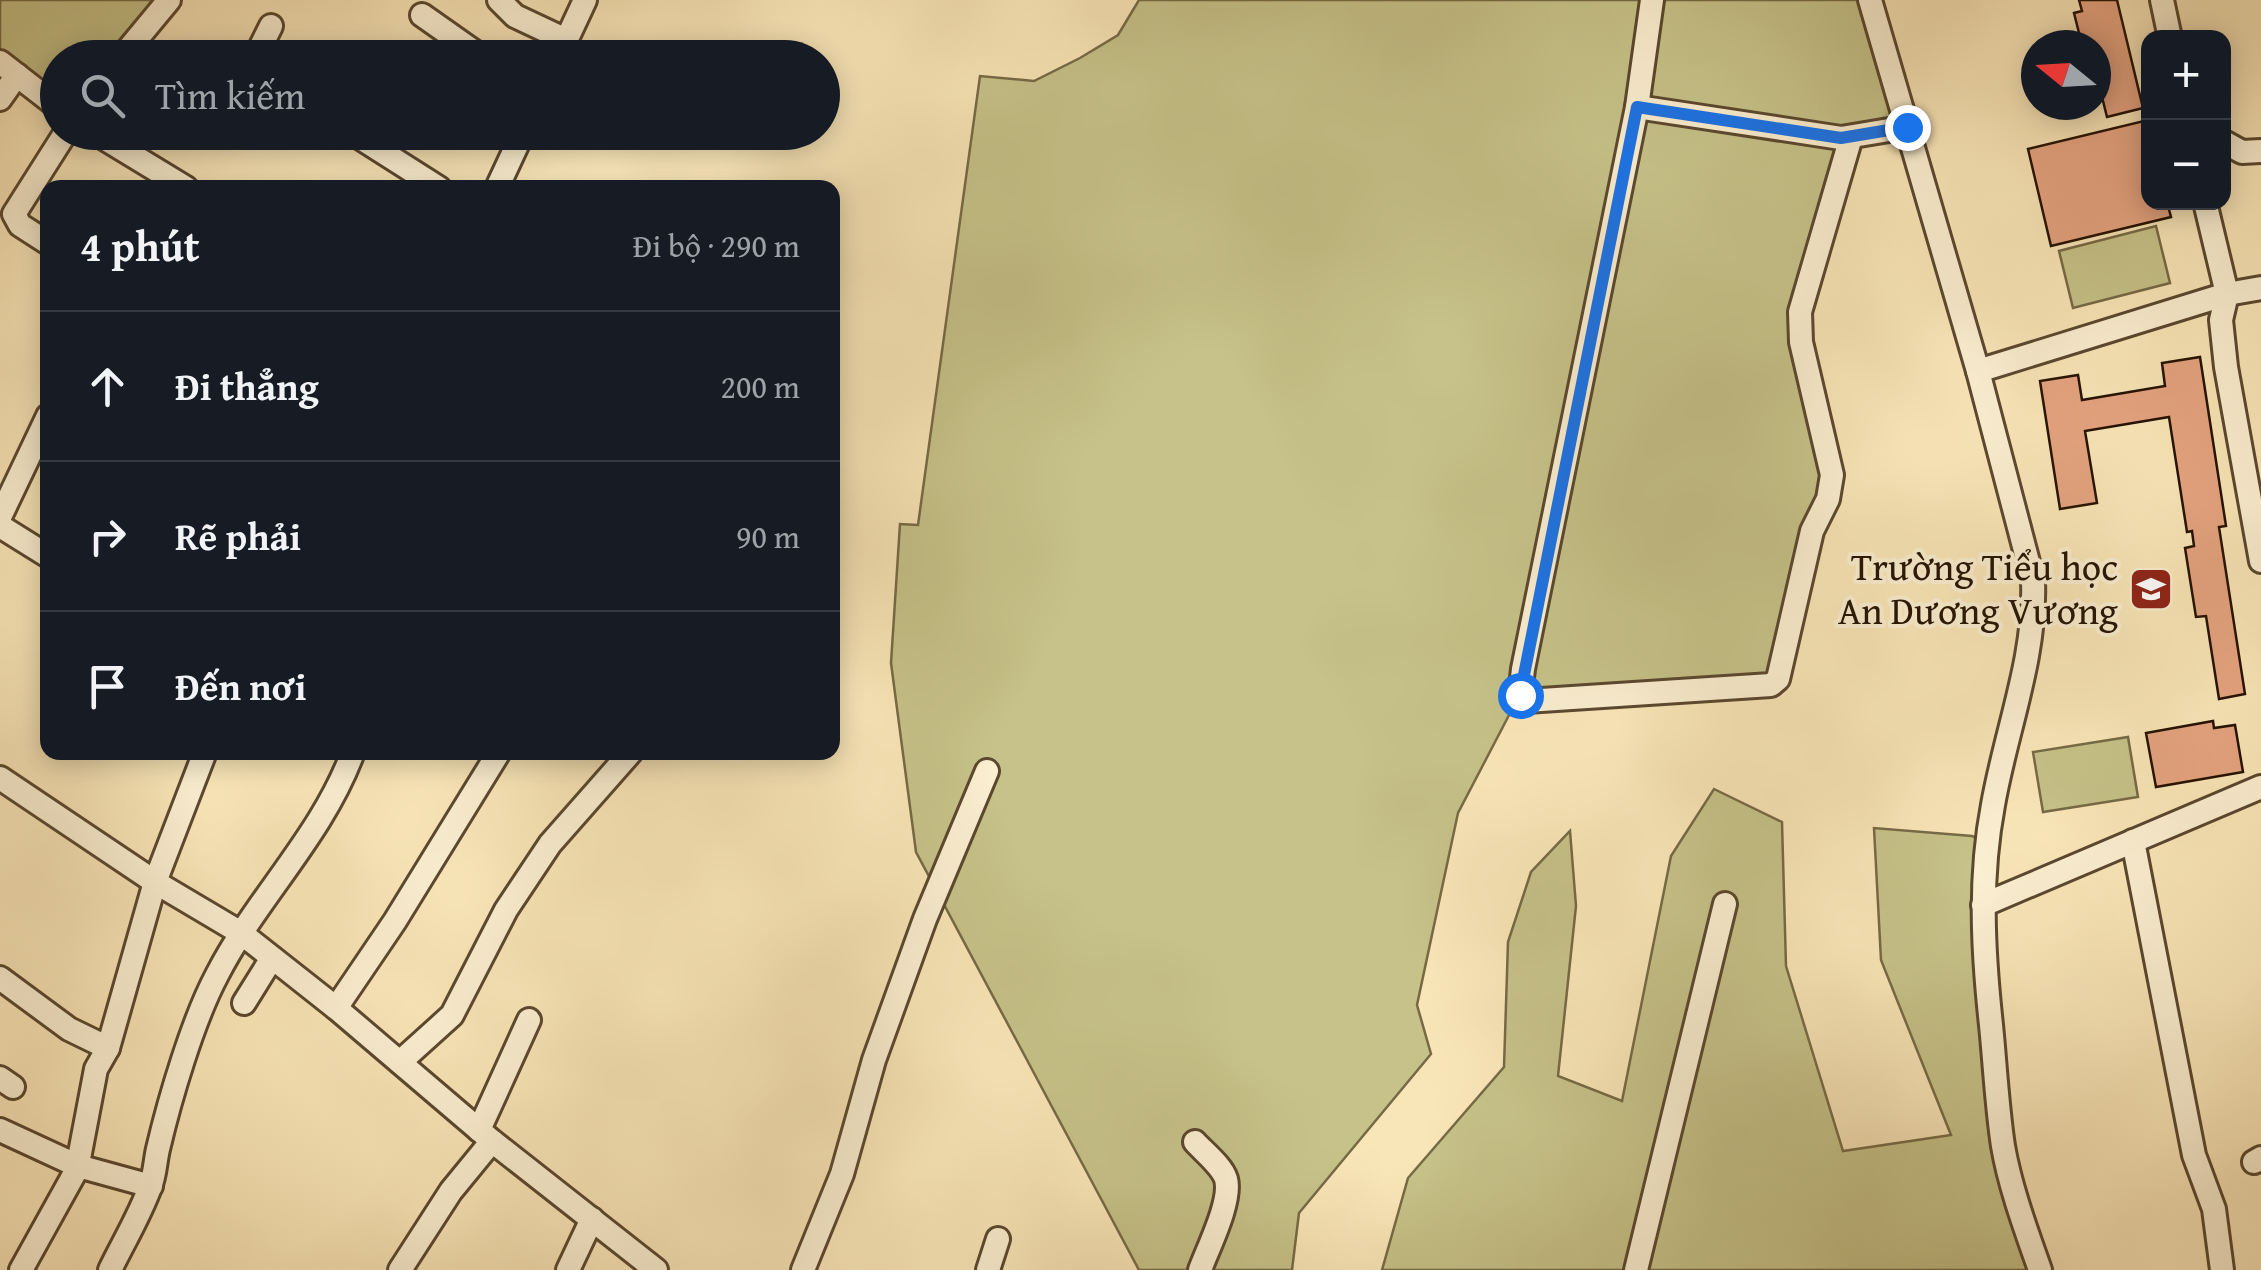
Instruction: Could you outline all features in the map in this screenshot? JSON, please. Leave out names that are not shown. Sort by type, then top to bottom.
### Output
[{"type":"street","points":[[136,40],[169,0]]},
{"type":"street","points":[[499,0],[549,40]]},
{"type":"street","points":[[566,40],[585,0]]},
{"type":"street","points":[[1652,0],[1637,107],[1522,680],[1520,695],[1526,701],[1771,685],[1778,678],[1812,530],[1828,499],[1832,475],[1801,342],[1800,312],[1852,137]]},
{"type":"street","points":[[1870,0],[1978,372],[2033,581],[2034,616],[2028,655],[1992,807],[1983,905],[1984,954],[2004,1150],[2040,1270]]},
{"type":"street","points":[[2162,0],[2168,30]]},
{"type":"street","points":[[422,15],[457,40]]},
{"type":"street","points":[[265,40],[272,26]]},
{"type":"street","points":[[0,99],[9,69],[40,93]]},
{"type":"street","points":[[1637,107],[1852,137],[1907,127]]},
{"type":"street","points":[[2231,146],[2242,152],[2261,151]]},
{"type":"street","points":[[40,239],[5,220],[16,210],[54,150]]},
{"type":"street","points":[[143,150],[177,180]]},
{"type":"street","points":[[380,150],[427,180]]},
{"type":"street","points":[[502,180],[515,150]]},
{"type":"street","points":[[2207,210],[2227,294],[2221,320],[2226,367],[2261,561]]},
{"type":"street","points":[[1978,372],[2227,294],[2261,288]]},
{"type":"street","points":[[0,516],[9,469],[40,427]]},
{"type":"street","points":[[0,526],[40,551]]},
{"type":"street","points":[[21,1270],[78,1166],[96,1069],[108,1048],[155,882],[202,760]]},
{"type":"street","points":[[110,1270],[151,1186],[158,1149],[215,977],[241,932],[294,862],[334,799],[349,760]]},
{"type":"street","points":[[336,1008],[494,760]]},
{"type":"street","points":[[400,1062],[452,1015],[506,910],[550,844],[624,760]]},
{"type":"street","points":[[803,1270],[842,1174],[874,1060],[925,919],[987,771]]},
{"type":"street","points":[[0,778],[155,882],[241,932],[486,1136],[656,1270]]},
{"type":"street","points":[[1983,905],[2261,786]]},
{"type":"street","points":[[2133,841],[2194,1155],[2214,1209],[2222,1270]]},
{"type":"street","points":[[1636,1270],[1725,904]]},
{"type":"street","points":[[244,1003],[272,958]]},
{"type":"street","points":[[0,978],[69,1029],[108,1048]]},
{"type":"street","points":[[400,1270],[486,1136],[529,1020]]},
{"type":"street","points":[[0,1130],[78,1166],[151,1186]]},
{"type":"street","points":[[1195,1142],[1225,1175],[1226,1183],[1222,1211],[1200,1270]]},
{"type":"street","points":[[568,1270],[592,1219]]},
{"type":"street","points":[[988,1270],[998,1240]]},
{"type":"shaded area","points":[[0,0],[170,0],[138,40],[40,40],[40,93],[0,61]]},
{"type":"shaded area","points":[[1139,0],[1869,0],[1907,127],[1851,138],[1799,326],[1831,489],[1778,679],[1519,696],[1458,813],[1417,1005],[1431,1054],[1299,1213],[1292,1270],[1139,1270],[916,852],[891,663],[900,524],[918,525],[980,76],[1034,81],[1118,35]]},
{"type":"shaded area","points":[[2156,226],[2170,283],[2073,308],[2059,251]]},
{"type":"shaded area","points":[[2128,737],[2138,797],[2043,812],[2033,752]]},
{"type":"shaded area","points":[[1714,789],[1782,822],[1786,966],[1843,1151],[1951,1135],[1881,960],[1874,828],[1972,836],[1987,842],[2004,1150],[2044,1270],[1382,1270],[1408,1178],[1504,1067],[1508,942],[1531,872],[1570,831],[1576,906],[1558,1076],[1622,1101],[1671,856]]},
{"type":"building","points":[[2079,0],[2117,0],[2141,108],[2111,116],[2111,30],[2078,30],[2074,13],[2082,11]]},
{"type":"building","points":[[2141,122],[2141,210],[2169,210],[2171,217],[2051,246],[2028,149]]},
{"type":"building","points":[[2200,357],[2226,526],[2219,527],[2245,694],[2219,699],[2206,616],[2196,617],[2185,548],[2194,546],[2192,531],[2187,532],[2169,417],[2085,431],[2097,503],[2060,509],[2040,381],[2078,375],[2082,400],[2165,386],[2162,363]]},
{"type":"building","points":[[2213,721],[2214,728],[2235,725],[2243,772],[2156,787],[2146,733]]},
{"type":"place","name":"Trường Tiểu học An Dương Vương","points":[[2151,589]]},
{"type":"route","points":[[1520,695],[1637,107],[1841,138],[1907,127]]}]
